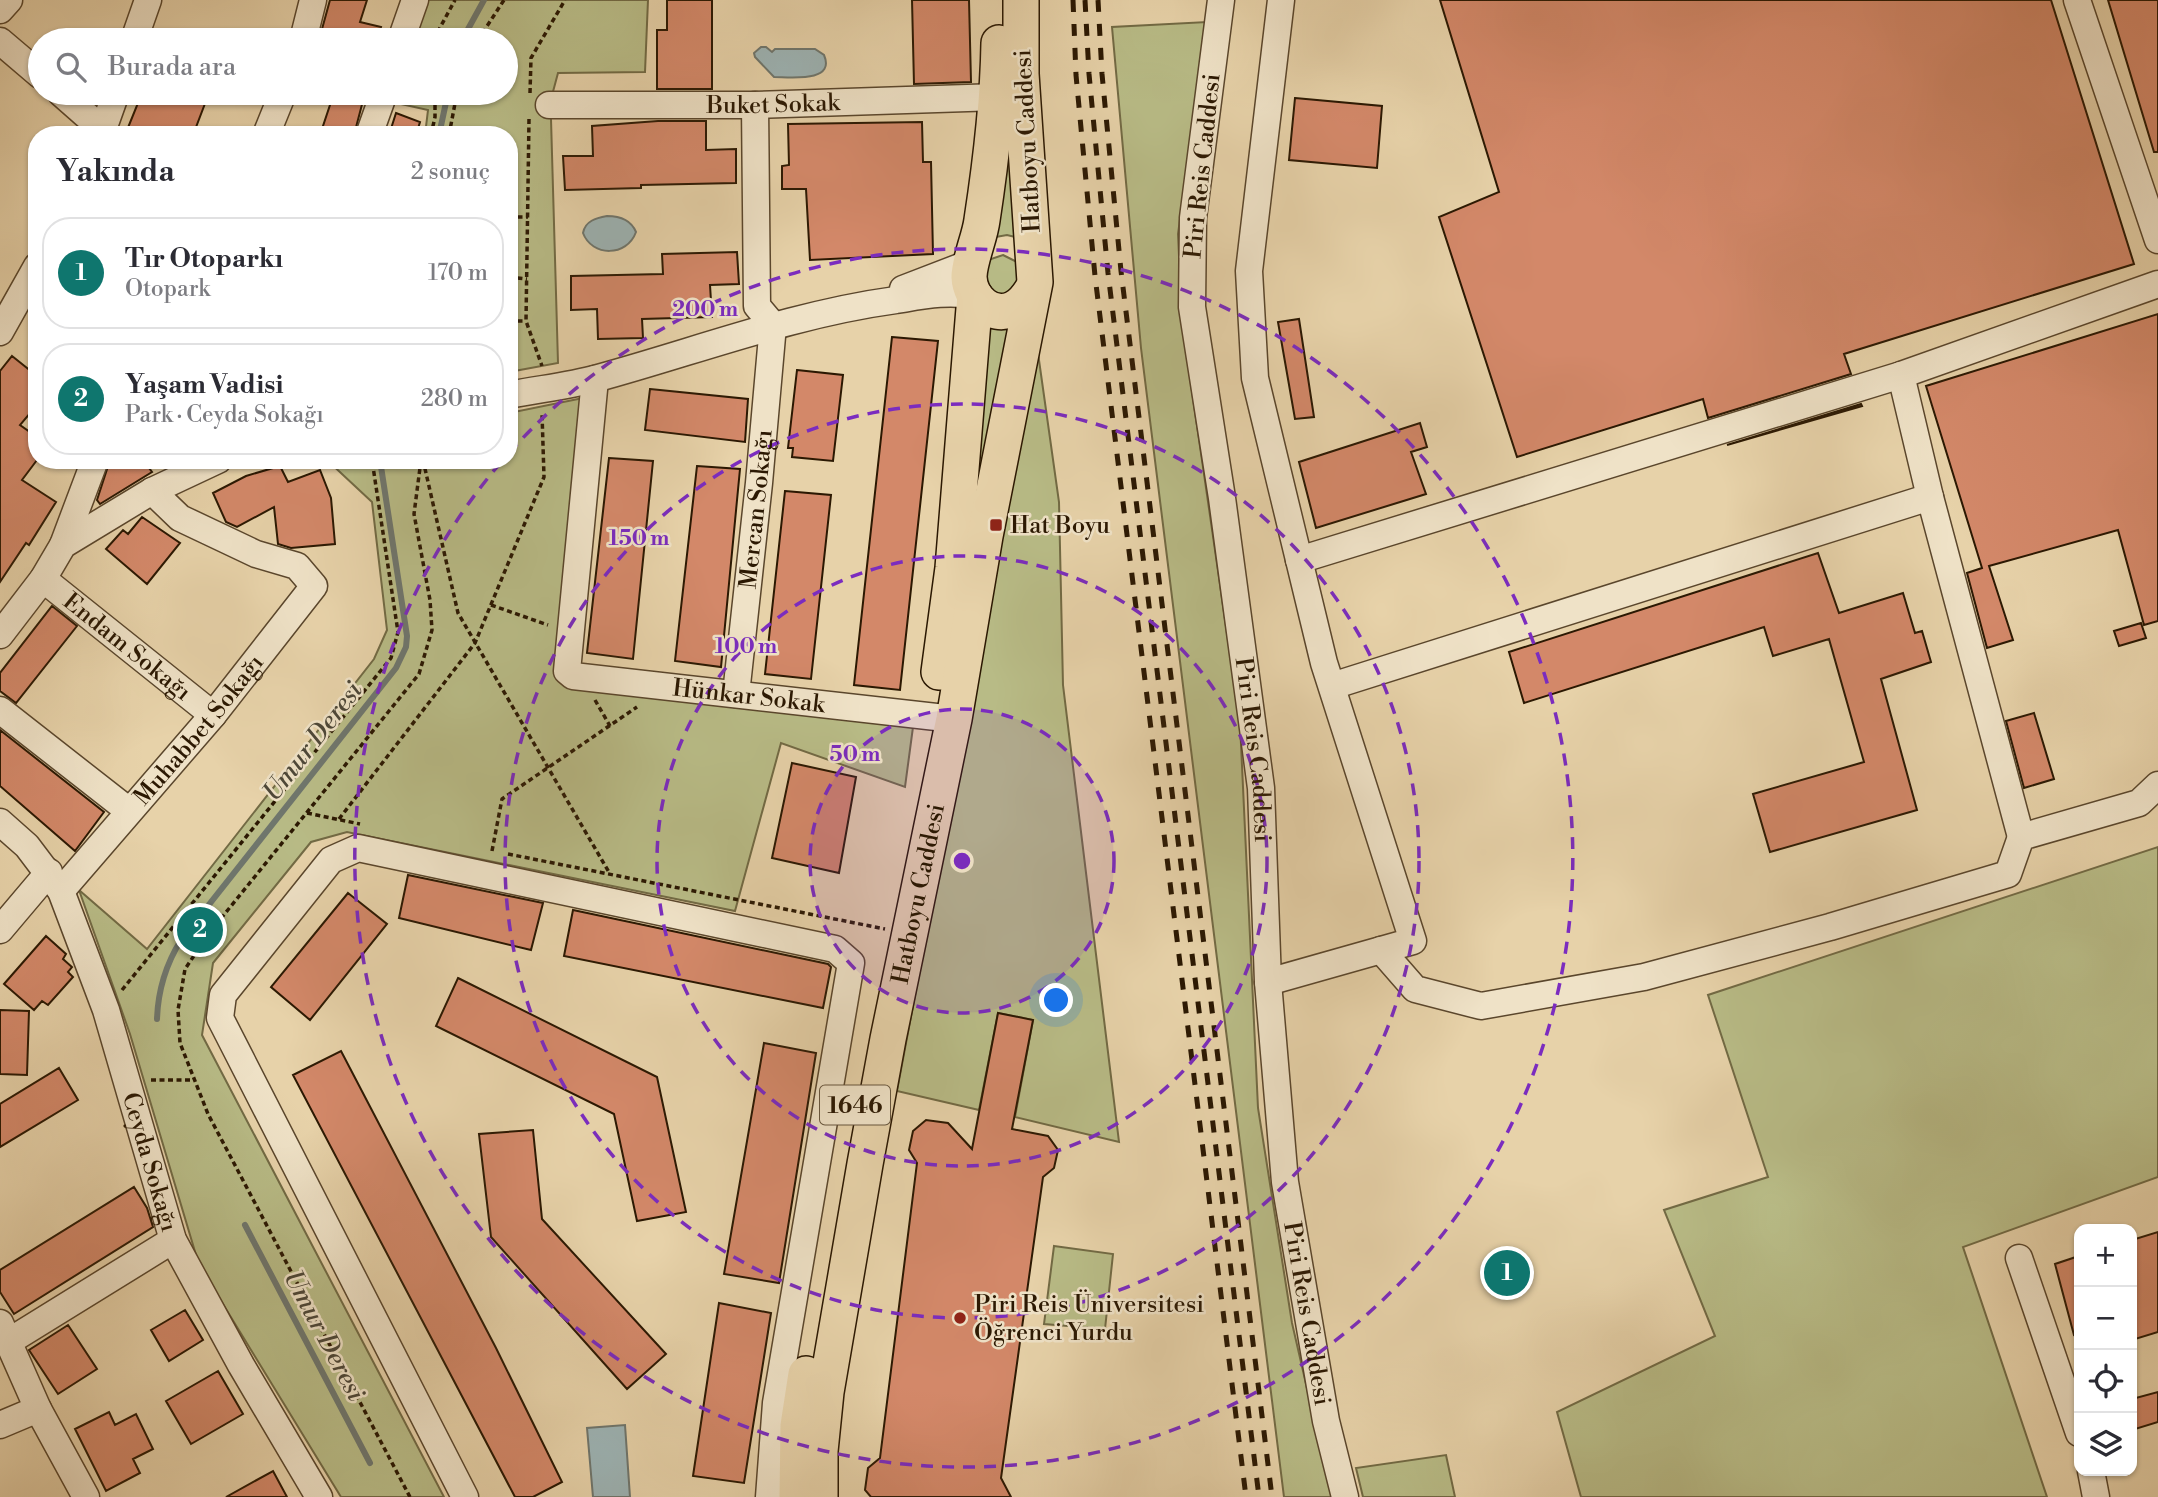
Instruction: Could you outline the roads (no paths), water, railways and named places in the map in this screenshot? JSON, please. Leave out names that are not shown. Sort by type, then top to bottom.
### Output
[{"type":"main road","name":"Hatboyu Caddesi","points":[[820,1497],[820,1451],[842,1300],[944,718],[975,296],[969,279],[980,237],[998,97],[999,0]]},
{"type":"main road","name":"Hatboyu Caddesi","points":[[797,1497],[796,1464],[803,1388],[889,930],[944,718],[985,536],[1034,286],[1021,74],[1021,0]]},
{"type":"main road","name":"Hatboyu Caddesi","points":[[973,262],[994,247],[1017,250],[1030,263],[1034,286]]},
{"type":"main road","points":[[975,296],[986,308],[1004,312],[1019,305],[1034,286]]},
{"type":"street","points":[[0,10],[9,0]]},
{"type":"street","points":[[138,28],[148,0]]},
{"type":"street","points":[[306,28],[313,0]]},
{"type":"street","points":[[405,28],[415,0]]},
{"type":"street","name":"Piri Reis Caddesi","points":[[1221,0],[1193,218],[1192,307],[1222,498],[1261,788],[1268,982],[1285,1182],[1326,1421],[1345,1497]]},
{"type":"street","points":[[1268,982],[1413,941],[1332,686],[1255,378],[1249,271],[1281,0]]},
{"type":"street","points":[[2077,0],[2158,240]]},
{"type":"street","points":[[0,41],[28,65]]},
{"type":"street","name":"Buket Sokak","points":[[536,108],[755,105],[998,97]]},
{"type":"street","points":[[74,105],[96,126]]},
{"type":"street","points":[[104,126],[112,105]]},
{"type":"street","points":[[270,126],[278,105]]},
{"type":"street","points":[[372,126],[380,105]]},
{"type":"street","points":[[755,105],[757,306],[774,325]]},
{"type":"street","points":[[855,306],[973,262]]},
{"type":"street","points":[[3,320],[28,280]]},
{"type":"street","points":[[1299,560],[1901,375],[2158,284]]},
{"type":"street","points":[[518,393],[595,379],[774,325],[855,306],[932,295],[975,296]]},
{"type":"street","name":"Mercan Sokağı","points":[[736,694],[774,325]]},
{"type":"street","points":[[1381,950],[1415,989],[1481,1006],[1644,977],[1830,927],[2008,874],[2021,837],[1930,497],[1901,375]]},
{"type":"street","name":"Hünkar Sokak","points":[[595,379],[567,671],[573,676],[944,718]]},
{"type":"street","points":[[0,635],[43,579],[63,545],[92,469]]},
{"type":"street","points":[[63,545],[152,491],[199,469]]},
{"type":"street","name":"Muhabbet Sokağı","points":[[0,930],[129,811],[213,715],[314,586],[297,566],[256,554],[180,517],[152,491]]},
{"type":"street","points":[[1332,686],[1930,497]]},
{"type":"street","name":"Endam Sokağı","points":[[43,579],[213,715]]},
{"type":"street","points":[[0,710],[129,811]]},
{"type":"street","points":[[2021,837],[2139,803],[2158,785]]},
{"type":"street","name":"Ceyda Sokağı","points":[[0,822],[27,846],[55,882],[106,1010],[173,1240],[241,1366],[319,1497]]},
{"type":"street","points":[[465,1497],[219,1018],[223,995],[331,860],[358,848],[835,949],[851,963],[776,1403],[769,1497]]},
{"type":"street","points":[[86,1497],[37,1409],[4,1333],[173,1240]]},
{"type":"street","points":[[2019,1258],[2074,1418]]},
{"type":"street","points":[[0,1425],[37,1409]]},
{"type":"street","points":[[2092,1476],[2096,1497]]},
{"type":"water","points":[[761,47],[772,52],[775,49],[815,49],[824,55],[826,64],[824,70],[810,76],[774,77],[755,57],[754,53]]},
{"type":"water","points":[[607,216],[624,220],[631,224],[636,232],[632,240],[618,250],[601,250],[587,241],[583,233],[589,223]]},
{"type":"water","points":[[625,1425],[630,1497],[593,1497],[587,1428]]},
{"type":"waterway","name":"Umur Deresi","points":[[469,28],[484,0]]},
{"type":"waterway","name":"Umur Deresi","points":[[441,126],[445,105]]},
{"type":"waterway","name":"Umur Deresi","points":[[157,1019],[164,978],[181,940],[396,668],[406,647],[407,636],[381,469]]},
{"type":"waterway","name":"Umur Deresi","points":[[245,1225],[370,1463]]},
{"type":"railway","points":[[1073,0],[1076,75],[1095,276],[1246,1497]]},
{"type":"railway","points":[[1085,0],[1089,74],[1108,273],[1259,1497]]},
{"type":"railway","points":[[1098,0],[1102,74],[1121,271],[1272,1497]]},
{"type":"place","name":"Hat Boyu","points":[[996,525]]},
{"type":"place","name":"Yaşam Vadisi","points":[[200,930]]},
{"type":"place","name":"Tır Otoparkı","points":[[1507,1273]]},
{"type":"place","name":"Piri Reis Üniversitesi Öğrenci Yurdu","points":[[960,1318]]}]
